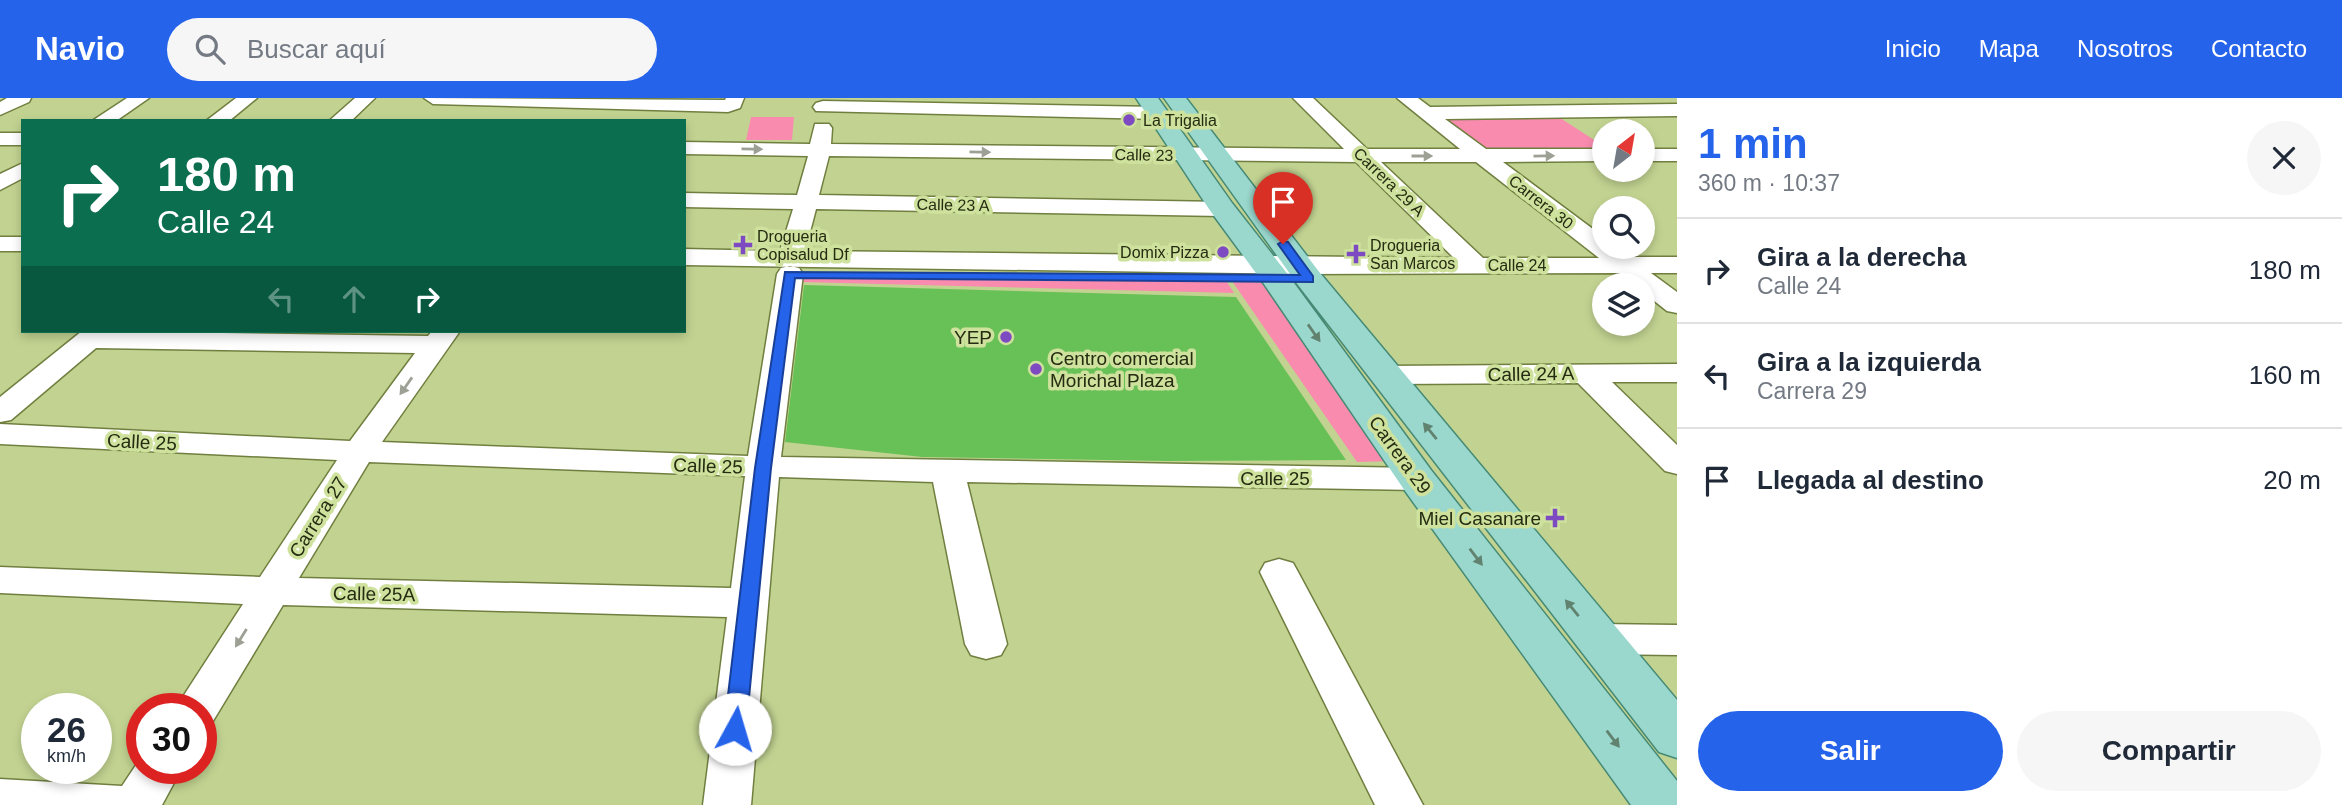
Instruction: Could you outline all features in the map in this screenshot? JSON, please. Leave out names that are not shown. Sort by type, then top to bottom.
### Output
[{"type":"main road","name":"Carrera 29","points":[[1160,103],[1287,272],[1417,479],[1663,805]]},
{"type":"main road","name":"Carrera 29","points":[[1202,156],[1222,209],[1287,272],[1385,375],[1677,737]]},
{"type":"street","points":[[0,109],[22,98]]},
{"type":"street","points":[[105,119],[140,98]]},
{"type":"street","points":[[219,119],[247,98]]},
{"type":"street","points":[[341,119],[366,98]]},
{"type":"street","points":[[433,98],[733,102]]},
{"type":"street","name":"Carrera 29 A","points":[[1303,98],[1477,266]]},
{"type":"street","name":"Carrera 30","points":[[1406,98],[1633,273]]},
{"type":"street","points":[[1656,98],[1677,110]]},
{"type":"street","points":[[588,119],[600,101]]},
{"type":"street","points":[[727,805],[763,468],[790,266],[820,150],[824,102],[1160,103]]},
{"type":"street","points":[[1426,113],[1677,110]]},
{"type":"street","points":[[1557,111],[1592,137]]},
{"type":"street","points":[[0,139],[21,139]]},
{"type":"street","name":"Calle 23","points":[[686,148],[1362,157],[1482,156],[1592,142]]},
{"type":"street","points":[[1656,155],[1677,155]]},
{"type":"street","points":[[0,183],[21,170]]},
{"type":"street","points":[[0,190],[21,190]]},
{"type":"street","name":"Calle 23 A","points":[[686,200],[1222,209]]},
{"type":"street","points":[[0,244],[21,244]]},
{"type":"street","name":"Calle 24","points":[[686,257],[790,266]]},
{"type":"street","points":[[0,259],[21,260]]},
{"type":"street","name":"Calle 24","points":[[1287,272],[1477,266],[1677,265]]},
{"type":"street","name":"Calle 24","points":[[686,272],[790,266],[1287,272],[1592,280]]},
{"type":"street","name":"Calle 24","points":[[1655,281],[1677,281]]},
{"type":"street","name":"Carrera 30","points":[[1655,289],[1677,305]]},
{"type":"street","points":[[0,413],[94,335],[440,338]]},
{"type":"street","name":"Carrera 27","points":[[207,693],[358,453],[440,338]]},
{"type":"street","points":[[1585,373],[1677,464]]},
{"type":"street","name":"Calle 24 A","points":[[1385,375],[1677,373]]},
{"type":"street","name":"Calle 25","points":[[0,434],[358,453],[763,468],[1417,479]]},
{"type":"street","points":[[948,473],[986,644]]},
{"type":"street","points":[[1279,572],[1399,805]]},
{"type":"street","name":"Calle 25A","points":[[0,580],[271,591],[748,603]]},
{"type":"street","points":[[1597,639],[1677,640]]},
{"type":"street","points":[[136,805],[149,784]]},
{"type":"street","points":[[0,799],[118,805]]},
{"type":"shaded area","points":[[1554,114],[1592,139],[1592,152],[1489,154],[1434,115]]},
{"type":"shaded area","points":[[751,117],[794,117],[792,140],[746,140]]},
{"type":"shaded area","points":[[802,273],[1227,282],[1234,293],[801,282]]},
{"type":"shaded area","points":[[1232,281],[1269,283],[1397,461],[1357,462]]},
{"type":"building","name":"Centro comercial Morichal Plaza","points":[[804,285],[1236,297],[1346,460],[1165,461],[922,457],[785,442]]},
{"type":"place","name":"La Trigalia","points":[[1129,120]]},
{"type":"place","name":"Drogueria Copisalud Df","points":[[743,245]]},
{"type":"place","name":"Domix Pizza","points":[[1223,252]]},
{"type":"place","name":"Drogueria San Marcos","points":[[1356,254]]},
{"type":"place","name":"YEP","points":[[1006,337]]},
{"type":"place","name":"Centro comercial Morichal Plaza","points":[[1036,369]]},
{"type":"place","name":"Miel Casanare","points":[[1555,518]]},
{"type":"route","points":[[735,729],[763,468],[790,274],[1309,279],[1283,244]]}]
